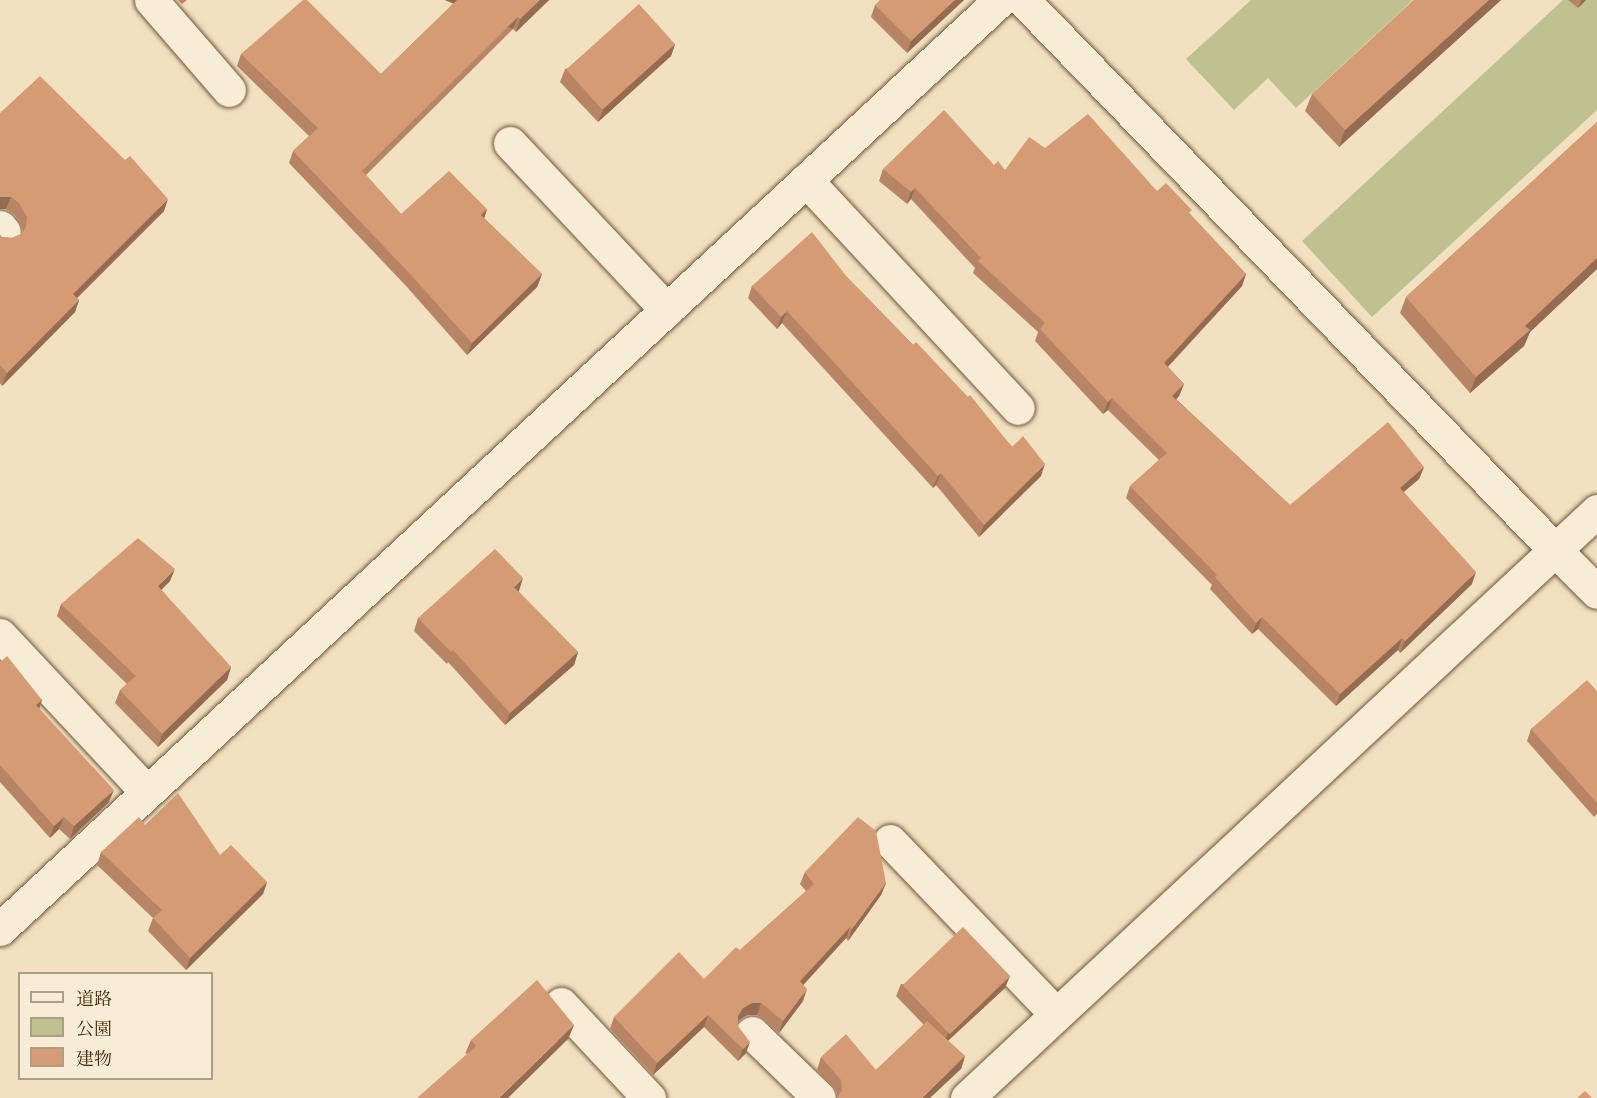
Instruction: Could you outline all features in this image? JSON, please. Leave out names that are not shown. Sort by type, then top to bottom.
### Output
[{"type":"street","points":[[152,0],[229,90]]},
{"type":"street","points":[[0,929],[1000,0]]},
{"type":"street","points":[[1023,0],[1597,592]]},
{"type":"street","points":[[510,143],[667,310]]},
{"type":"street","points":[[806,180],[1018,408]]},
{"type":"street","points":[[967,1098],[1597,511]]},
{"type":"street","points":[[0,635],[147,792]]},
{"type":"street","points":[[890,841],[1056,1014]]},
{"type":"street","points":[[561,1004],[649,1098]]},
{"type":"street","points":[[752,1033],[819,1098]]},
{"type":"green space","points":[[1251,0],[1413,0],[1296,108],[1268,78],[1234,110],[1186,59]]},
{"type":"green space","points":[[1563,0],[1597,0],[1597,110],[1372,317],[1302,241]]},
{"type":"building","points":[[303,0],[307,0],[381,74],[457,0],[540,0],[520,19],[518,17],[362,171],[401,214],[449,171],[487,209],[481,215],[542,274],[472,343],[293,151],[318,128],[241,54]]},
{"type":"building","points":[[880,0],[955,0],[911,41],[875,5]]},
{"type":"building","points":[[1414,0],[1489,0],[1345,130],[1312,94]]},
{"type":"building","points":[[639,4],[675,44],[602,110],[566,70]]},
{"type":"building","points":[[40,76],[125,160],[130,156],[168,199],[73,294],[79,300],[7,373],[0,365],[0,235],[12,238],[21,234],[26,227],[27,217],[19,203],[11,197],[0,197],[0,113]]},
{"type":"building","points":[[944,110],[994,165],[998,161],[1005,170],[1029,137],[1045,148],[1088,114],[1157,191],[1166,183],[1192,210],[1189,213],[1246,274],[1164,363],[1184,384],[1172,396],[1290,505],[1388,422],[1424,467],[1400,488],[1476,572],[1405,641],[1402,638],[1340,694],[1262,617],[1256,623],[1215,577],[1217,575],[1130,486],[1167,453],[1112,398],[1108,402],[1040,329],[1045,323],[978,261],[981,258],[915,188],[911,192],[883,169]]},
{"type":"building","points":[[1597,122],[1597,258],[1525,326],[1530,330],[1476,377],[1406,297]]},
{"type":"building","points":[[812,232],[847,277],[913,345],[916,342],[968,397],[970,395],[1012,447],[1023,436],[1045,464],[984,525],[941,473],[938,476],[787,311],[781,317],[752,286]]},
{"type":"building","points":[[138,538],[175,569],[158,586],[231,667],[162,734],[120,690],[136,676],[61,604]]},
{"type":"building","points":[[495,549],[523,578],[514,587],[578,652],[510,713],[453,650],[451,652],[418,618]]},
{"type":"building","points":[[7,656],[42,700],[36,705],[114,790],[74,826],[64,817],[54,826],[0,765],[0,662]]},
{"type":"building","points":[[1587,680],[1597,691],[1597,803],[1531,729]]},
{"type":"building","points":[[178,793],[220,855],[231,845],[267,882],[190,958],[153,918],[162,910],[101,852],[139,817],[145,825]]},
{"type":"building","points":[[858,817],[876,831],[886,883],[852,929],[850,927],[800,981],[807,989],[783,1021],[761,1003],[752,1003],[743,1008],[738,1016],[738,1026],[750,1042],[743,1049],[708,1015],[657,1063],[614,1017],[679,952],[704,979],[736,947],[740,950],[814,884],[805,872]]},
{"type":"building","points":[[963,927],[1010,976],[950,1034],[903,985]]},
{"type":"building","points":[[537,980],[574,1025],[499,1098],[417,1098],[476,1046],[471,1040]]},
{"type":"building","points":[[927,1021],[965,1056],[922,1098],[837,1098],[842,1090],[841,1080],[821,1057],[846,1034],[876,1070]]},
{"type":"building","points":[[1585,1091],[1592,1098],[1577,1098]]}]
